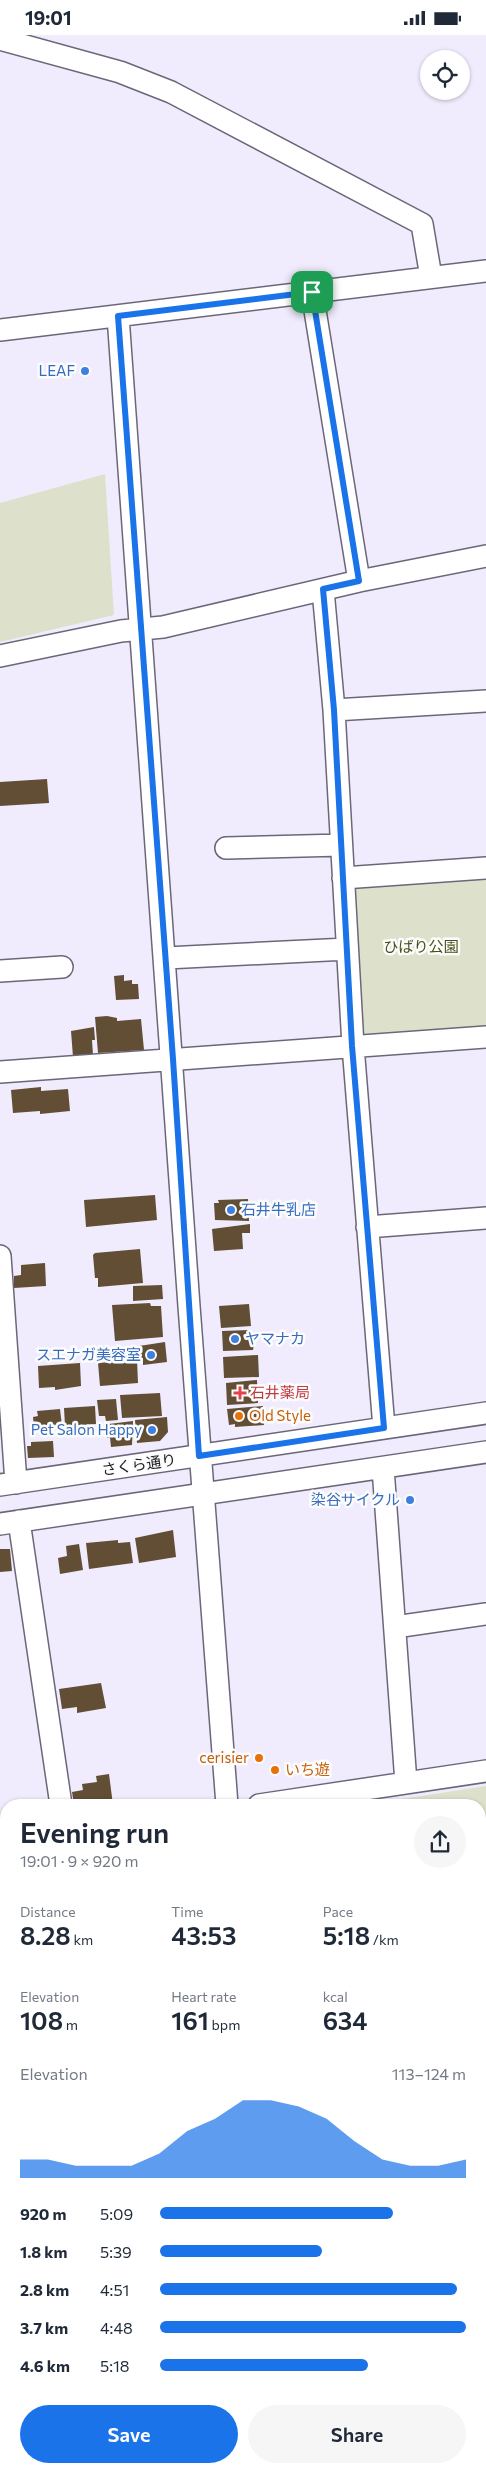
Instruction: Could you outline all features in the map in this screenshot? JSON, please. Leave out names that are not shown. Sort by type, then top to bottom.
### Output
[{"type":"street","points":[[0,39],[120,72],[171,92],[422,224],[431,277]]},
{"type":"street","points":[[0,330],[486,271]]},
{"type":"street","points":[[312,292],[359,581]]},
{"type":"street","points":[[118,316],[166,958],[201,1494],[226,1799]]},
{"type":"street","points":[[0,656],[121,631],[163,627],[359,581],[486,556]]},
{"type":"street","points":[[323,589],[334,710],[352,1046],[384,1428]]},
{"type":"street","points":[[334,710],[486,701]]},
{"type":"street","points":[[226,848],[341,845]]},
{"type":"street","points":[[343,878],[486,868]]},
{"type":"street","points":[[166,958],[347,949]]},
{"type":"street","points":[[0,971],[62,967]]},
{"type":"street","points":[[0,1073],[486,1037]]},
{"type":"street","points":[[367,1227],[486,1218]]},
{"type":"street","points":[[0,1256],[8,1484]]},
{"type":"street","name":"さくら通り","points":[[8,1484],[486,1413]]},
{"type":"street","points":[[60,1799],[10,1522],[486,1452]]},
{"type":"street","points":[[383,1468],[406,1783]]},
{"type":"street","points":[[395,1627],[486,1613]]},
{"type":"street","points":[[299,1799],[486,1771]]},
{"type":"green space","points":[[105,474],[114,615],[0,642],[0,503]]},
{"type":"green space","name":"ひばり公園","points":[[486,878],[486,1029],[370,1038],[363,1032],[353,893],[358,886]]},
{"type":"green space","points":[[486,1786],[486,1799],[402,1799]]},
{"type":"building","points":[[47,779],[49,803],[0,806],[0,782]]},
{"type":"building","points":[[124,975],[124,981],[132,980],[132,984],[138,984],[139,999],[116,1000],[114,976]]},
{"type":"building","points":[[107,1016],[117,1018],[117,1021],[141,1019],[144,1050],[98,1053],[95,1017]]},
{"type":"building","points":[[94,1027],[95,1040],[92,1040],[93,1055],[73,1057],[71,1031]]},
{"type":"building","points":[[41,1087],[41,1091],[68,1089],[70,1111],[40,1114],[40,1111],[13,1113],[11,1090]]},
{"type":"building","points":[[155,1195],[157,1220],[86,1227],[84,1200]]},
{"type":"building","points":[[248,1199],[249,1221],[215,1220],[214,1203],[219,1203],[218,1200]]},
{"type":"building","points":[[250,1224],[250,1233],[242,1233],[243,1249],[214,1251],[212,1229]]},
{"type":"building","points":[[140,1249],[143,1283],[98,1287],[98,1278],[95,1278],[93,1255],[95,1253]]},
{"type":"building","points":[[45,1263],[46,1286],[14,1288],[14,1276],[21,1275],[21,1265]]},
{"type":"building","points":[[162,1285],[163,1299],[133,1301],[133,1286]]},
{"type":"building","points":[[150,1303],[151,1306],[161,1306],[163,1337],[115,1341],[112,1305]]},
{"type":"building","points":[[249,1304],[251,1326],[221,1328],[219,1306]]},
{"type":"building","points":[[249,1330],[249,1339],[255,1338],[253,1350],[223,1351],[222,1331]]},
{"type":"building","points":[[165,1342],[167,1362],[143,1365],[139,1346]]},
{"type":"building","points":[[258,1355],[259,1377],[224,1378],[223,1357]]},
{"type":"building","points":[[137,1360],[138,1383],[100,1386],[98,1363]]},
{"type":"building","points":[[80,1363],[81,1386],[55,1390],[55,1387],[39,1388],[38,1366]]},
{"type":"building","points":[[257,1380],[258,1403],[227,1405],[226,1383]]},
{"type":"building","points":[[160,1393],[162,1416],[122,1418],[120,1395]]},
{"type":"building","points":[[116,1399],[118,1420],[106,1421],[105,1416],[99,1416],[97,1400]]},
{"type":"building","points":[[95,1406],[96,1424],[65,1426],[64,1408]]},
{"type":"building","points":[[263,1406],[264,1425],[235,1427],[235,1424],[229,1425],[227,1409]]},
{"type":"building","points":[[60,1409],[62,1426],[34,1428],[33,1417],[38,1416],[37,1411]]},
{"type":"building","points":[[167,1417],[168,1432],[160,1441],[137,1443],[135,1420]]},
{"type":"building","points":[[133,1421],[132,1445],[111,1447],[110,1437],[107,1438],[106,1429],[109,1429],[109,1424]]},
{"type":"building","points":[[53,1441],[54,1457],[28,1458],[27,1446],[31,1446],[31,1442]]},
{"type":"building","points":[[173,1530],[176,1557],[139,1563],[135,1538]]},
{"type":"building","points":[[118,1540],[118,1543],[130,1542],[133,1563],[89,1569],[86,1543]]},
{"type":"building","points":[[79,1544],[83,1570],[60,1574],[58,1558],[67,1556],[66,1546]]},
{"type":"building","points":[[0,1549],[10,1549],[12,1571],[0,1572]]},
{"type":"building","points":[[101,1683],[106,1708],[77,1713],[77,1707],[62,1709],[59,1689]]},
{"type":"building","points":[[109,1774],[112,1799],[73,1799],[72,1792],[83,1790],[82,1784],[97,1782],[96,1776]]},
{"type":"place","name":"LEAF","points":[[85,371]]},
{"type":"place","name":"石井牛乳店","points":[[231,1210]]},
{"type":"place","name":"ヤマナカ","points":[[235,1339]]},
{"type":"place","name":"スエナガ美容室","points":[[151,1355]]},
{"type":"place","name":"石井薬局","points":[[240,1393]]},
{"type":"place","name":"Old Style","points":[[239,1416]]},
{"type":"place","name":"Pet Salon Happy","points":[[152,1430]]},
{"type":"place","name":"染谷サイクル","points":[[410,1500]]},
{"type":"place","name":"cerisier","points":[[259,1758]]},
{"type":"place","name":"いち遊","points":[[275,1770]]},
{"type":"route","points":[[312,292],[359,581],[323,589],[334,710],[352,1046],[384,1428],[199,1456],[173,1059],[118,316],[312,292]]}]
